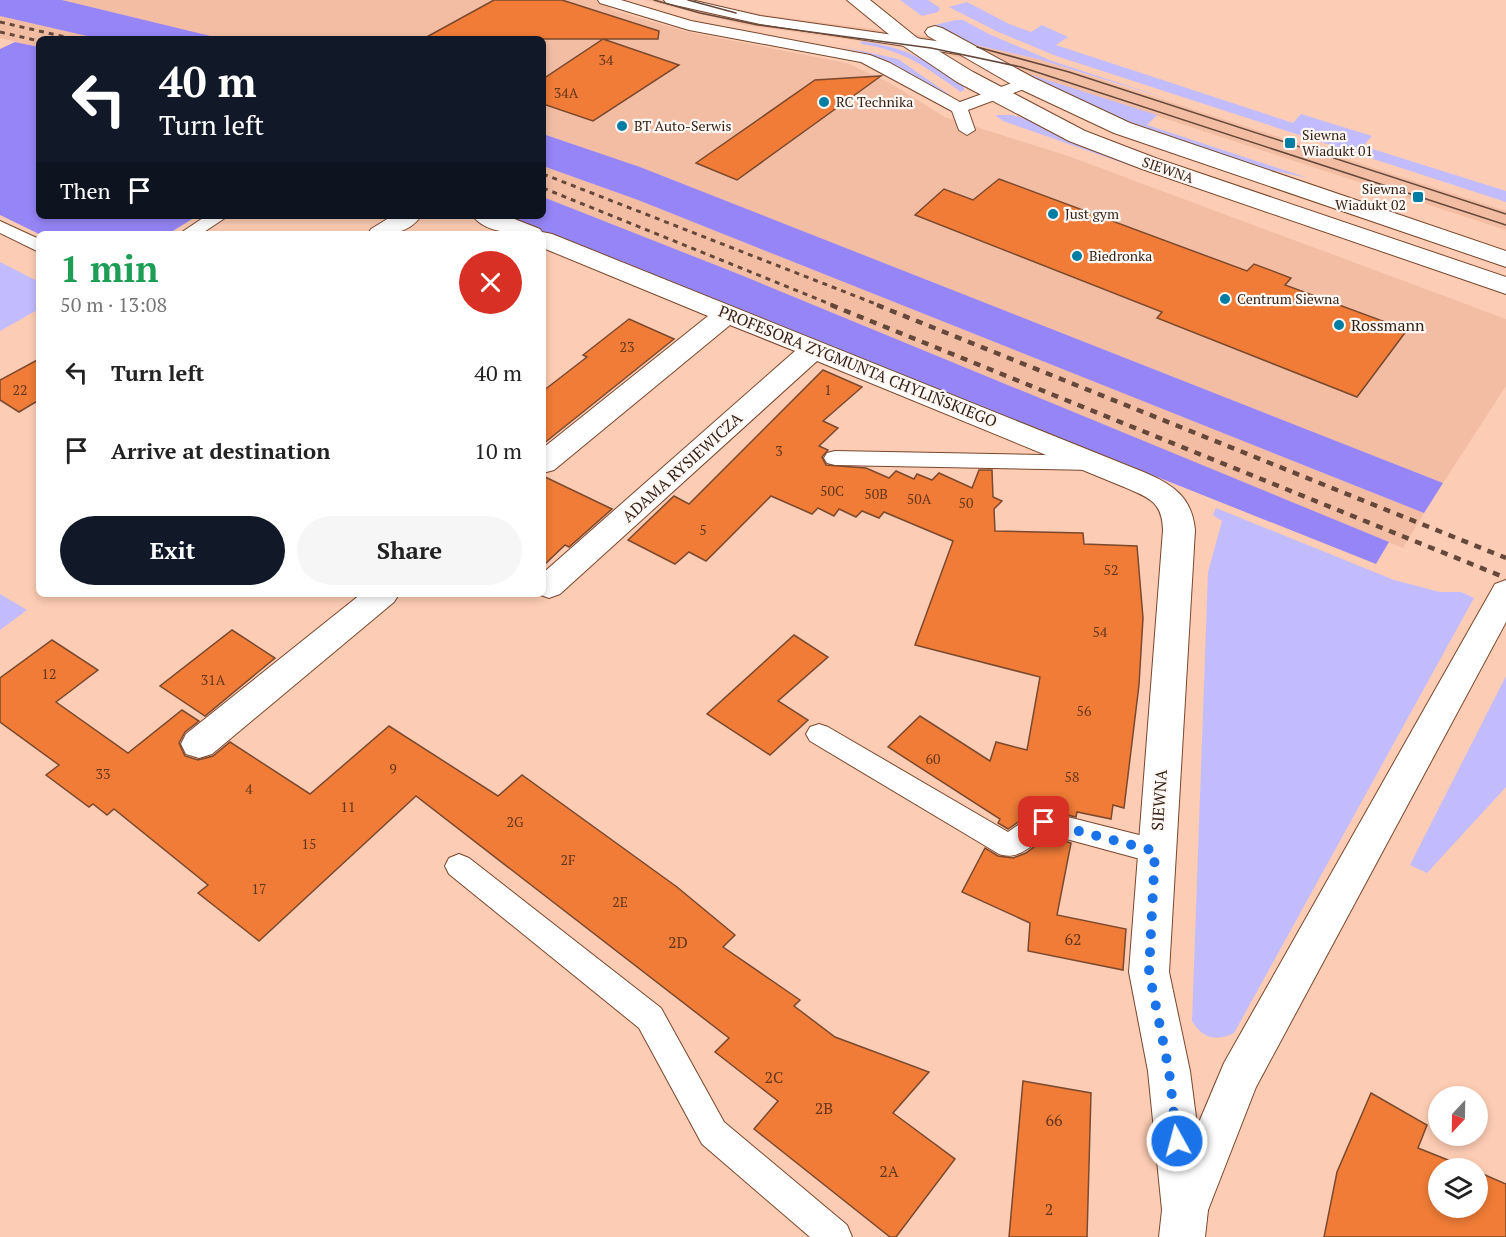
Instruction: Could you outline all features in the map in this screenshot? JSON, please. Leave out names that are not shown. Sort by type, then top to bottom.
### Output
[{"type":"street","name":"SIEWNA","points":[[857,0],[909,41],[996,94],[1077,136],[1150,164],[1506,286]]},
{"type":"street","name":"SIEWNA","points":[[917,20],[964,50],[1026,83],[1094,116],[1143,136],[1506,259]]},
{"type":"street","points":[[385,231],[404,219]]},
{"type":"street","name":"PROFESORA ZYGMUNTA CHYLIŃSKIEGO","points":[[493,219],[523,231]]},
{"type":"street","name":"PROFESORA ZYGMUNTA CHYLIŃSKIEGO","points":[[546,240],[816,348],[1135,480],[1170,498]]},
{"type":"street","points":[[546,461],[728,313]]},
{"type":"street","name":"ADAMA RYSIEWICZA","points":[[549,586],[816,348]]},
{"type":"street","name":"SIEWNA","points":[[1170,498],[1178,513],[1179,530],[1155,851],[1149,972],[1169,1071],[1184,1224]]},
{"type":"street","name":"SIEWNA","points":[[1184,1224],[1239,1077],[1506,592]]},
{"type":"street","points":[[199,744],[379,597]]},
{"type":"lane","points":[[605,0],[721,33],[865,58],[884,66],[959,108],[968,130]]},
{"type":"lane","points":[[671,0],[760,20],[964,50]]},
{"type":"lane","points":[[959,108],[1026,83]]},
{"type":"lane","points":[[193,231],[214,219]]},
{"type":"lane","points":[[0,226],[36,244]]},
{"type":"lane","points":[[835,458],[1094,463]]},
{"type":"lane","points":[[819,734],[1009,846],[1044,822],[1155,851]]},
{"type":"lane","points":[[459,866],[650,1018],[713,1133],[835,1237]]},
{"type":"shaded area","points":[[0,0],[62,0],[211,36],[87,36],[0,16]]},
{"type":"shaded area","name":"Centrum Siewna","points":[[62,0],[603,0],[612,10],[688,32],[847,63],[888,82],[945,117],[1068,156],[1506,319],[1506,386],[1443,483],[640,167],[546,135],[546,36],[211,36]]},
{"type":"shaded area","points":[[645,0],[696,0],[765,15],[941,38],[1038,59],[1506,211],[1506,230],[1013,69],[925,50],[744,25]]},
{"type":"shaded area","points":[[900,0],[928,0],[940,8],[938,12],[922,16]]},
{"type":"shaded area","points":[[967,2],[1009,24],[1031,32],[1042,25],[1068,37],[1056,45],[1293,123],[1301,114],[1372,136],[1363,146],[1506,191],[1506,202],[1056,56],[996,31],[949,7]]},
{"type":"shaded area","points":[[0,16],[87,36],[36,36],[36,46],[0,38]]},
{"type":"shaded area","points":[[963,20],[989,34],[1052,61],[1174,101],[1038,59],[962,42],[935,25]]},
{"type":"shaded area","points":[[860,41],[890,47],[915,56],[964,85],[964,90],[961,92],[914,61],[891,51],[862,44]]},
{"type":"shaded area","points":[[15,42],[36,46],[36,219],[192,219],[173,231],[36,233],[0,215],[0,49]]},
{"type":"shaded area","points":[[839,46],[898,59],[950,95],[944,94],[889,62]]},
{"type":"shaded area","points":[[1013,69],[1157,115],[1147,125],[1308,178],[1239,163],[1127,122]]},
{"type":"shaded area","points":[[995,115],[1012,115],[1030,120],[1140,169],[1003,121]]},
{"type":"shaded area","points":[[546,135],[640,167],[1443,483],[1424,513],[638,200],[546,167]]},
{"type":"shaded area","points":[[546,167],[638,200],[1424,513],[1403,548],[741,275],[546,198]]},
{"type":"shaded area","points":[[546,198],[741,275],[1389,542],[1376,564],[546,234],[546,231],[539,231],[509,219],[546,219]]},
{"type":"shaded area","points":[[0,262],[36,280],[36,311],[0,331]]},
{"type":"shaded area","points":[[1216,508],[1394,580],[1440,592],[1461,592],[1474,598],[1234,1033],[1215,1038],[1205,1035],[1192,1021],[1208,572],[1222,521],[1213,515]]},
{"type":"shaded area","points":[[0,594],[27,610],[0,630]]},
{"type":"shaded area","points":[[1506,676],[1506,787],[1427,873],[1410,865]]},
{"type":"building","points":[[494,0],[562,0],[659,31],[658,39],[428,36]]},
{"type":"building","points":[[603,39],[679,65],[593,121],[546,105],[546,77]]},
{"type":"building","points":[[881,76],[737,180],[696,163],[815,80]]},
{"type":"building","name":"Centrum Siewna","points":[[999,179],[1247,271],[1254,264],[1291,278],[1285,285],[1407,330],[1357,397],[1157,318],[1162,312],[915,215],[944,189],[973,200]]},
{"type":"building","points":[[629,319],[674,339],[546,442],[546,389],[587,357],[583,355]]},
{"type":"building","points":[[36,361],[36,402],[19,412],[0,400],[0,380]]},
{"type":"building","points":[[823,370],[862,387],[823,421],[838,428],[819,446],[828,450],[822,457],[826,465],[866,468],[889,478],[896,471],[914,479],[917,474],[932,480],[939,473],[972,488],[979,470],[992,470],[993,497],[1002,501],[994,509],[995,531],[1083,533],[1084,544],[1137,546],[1143,618],[1139,685],[1124,808],[1113,805],[1111,819],[1077,812],[1076,817],[1043,809],[1033,812],[1008,829],[998,823],[1000,819],[888,747],[920,716],[990,761],[996,742],[1027,750],[1040,677],[915,645],[953,541],[884,512],[879,518],[862,511],[856,517],[839,509],[834,516],[818,508],[812,514],[771,496],[706,561],[689,552],[675,564],[628,540],[674,496],[689,504]]},
{"type":"building","points":[[546,477],[612,509],[569,547],[565,545],[546,563]]},
{"type":"building","points":[[232,630],[275,658],[205,716],[160,686]]},
{"type":"building","points":[[794,635],[828,657],[778,701],[808,720],[770,755],[707,714]]},
{"type":"building","points":[[52,640],[98,670],[56,702],[128,753],[182,710],[199,721],[185,732],[179,743],[185,756],[198,760],[213,756],[230,742],[310,794],[389,726],[498,796],[522,775],[677,887],[735,935],[723,947],[800,1000],[794,1006],[835,1037],[929,1072],[893,1113],[955,1159],[896,1237],[890,1237],[754,1129],[778,1101],[715,1052],[729,1038],[416,796],[259,941],[198,893],[208,885],[114,809],[107,815],[93,804],[89,807],[46,775],[59,765],[0,722],[0,678]]},
{"type":"building","points":[[1048,836],[1071,843],[1057,915],[1126,929],[1123,970],[1028,951],[1030,923],[962,892],[985,848],[998,856],[1013,858],[1026,853]]},
{"type":"building","points":[[1023,1081],[1091,1093],[1087,1237],[1009,1237]]},
{"type":"building","points":[[1371,1093],[1427,1125],[1418,1148],[1443,1158],[1428,1158],[1428,1218],[1488,1218],[1488,1176],[1506,1184],[1506,1237],[1324,1237],[1337,1172]]},
{"type":"tram line","points":[[654,0],[700,13],[758,25],[931,48],[1021,67],[1506,225]]},
{"type":"tram line","points":[[688,0],[736,13]]},
{"type":"tram line","points":[[977,47],[1069,72],[1506,214]]},
{"type":"railway","points":[[0,22],[61,36]]},
{"type":"railway","points":[[0,32],[36,40]]},
{"type":"railway","points":[[546,175],[881,306]]},
{"type":"railway","points":[[546,189],[835,306]]},
{"type":"railway","points":[[831,305],[1506,578]]},
{"type":"railway","points":[[877,305],[1506,558]]},
{"type":"place","name":"RC Technika","points":[[824,102]]},
{"type":"place","name":"BT Auto-Serwis","points":[[622,126]]},
{"type":"place","name":"Siewna Wiadukt 01","points":[[1290,143]]},
{"type":"place","name":"Siewna Wiadukt 02","points":[[1418,197]]},
{"type":"place","name":"Just gym","points":[[1053,214]]},
{"type":"place","name":"Biedronka","points":[[1077,256]]},
{"type":"place","name":"Centrum Siewna","points":[[1225,299]]},
{"type":"place","name":"Rossmann","points":[[1339,325]]},
{"type":"route","points":[[1044,822],[1155,851],[1149,972],[1169,1071],[1177,1141]]}]
